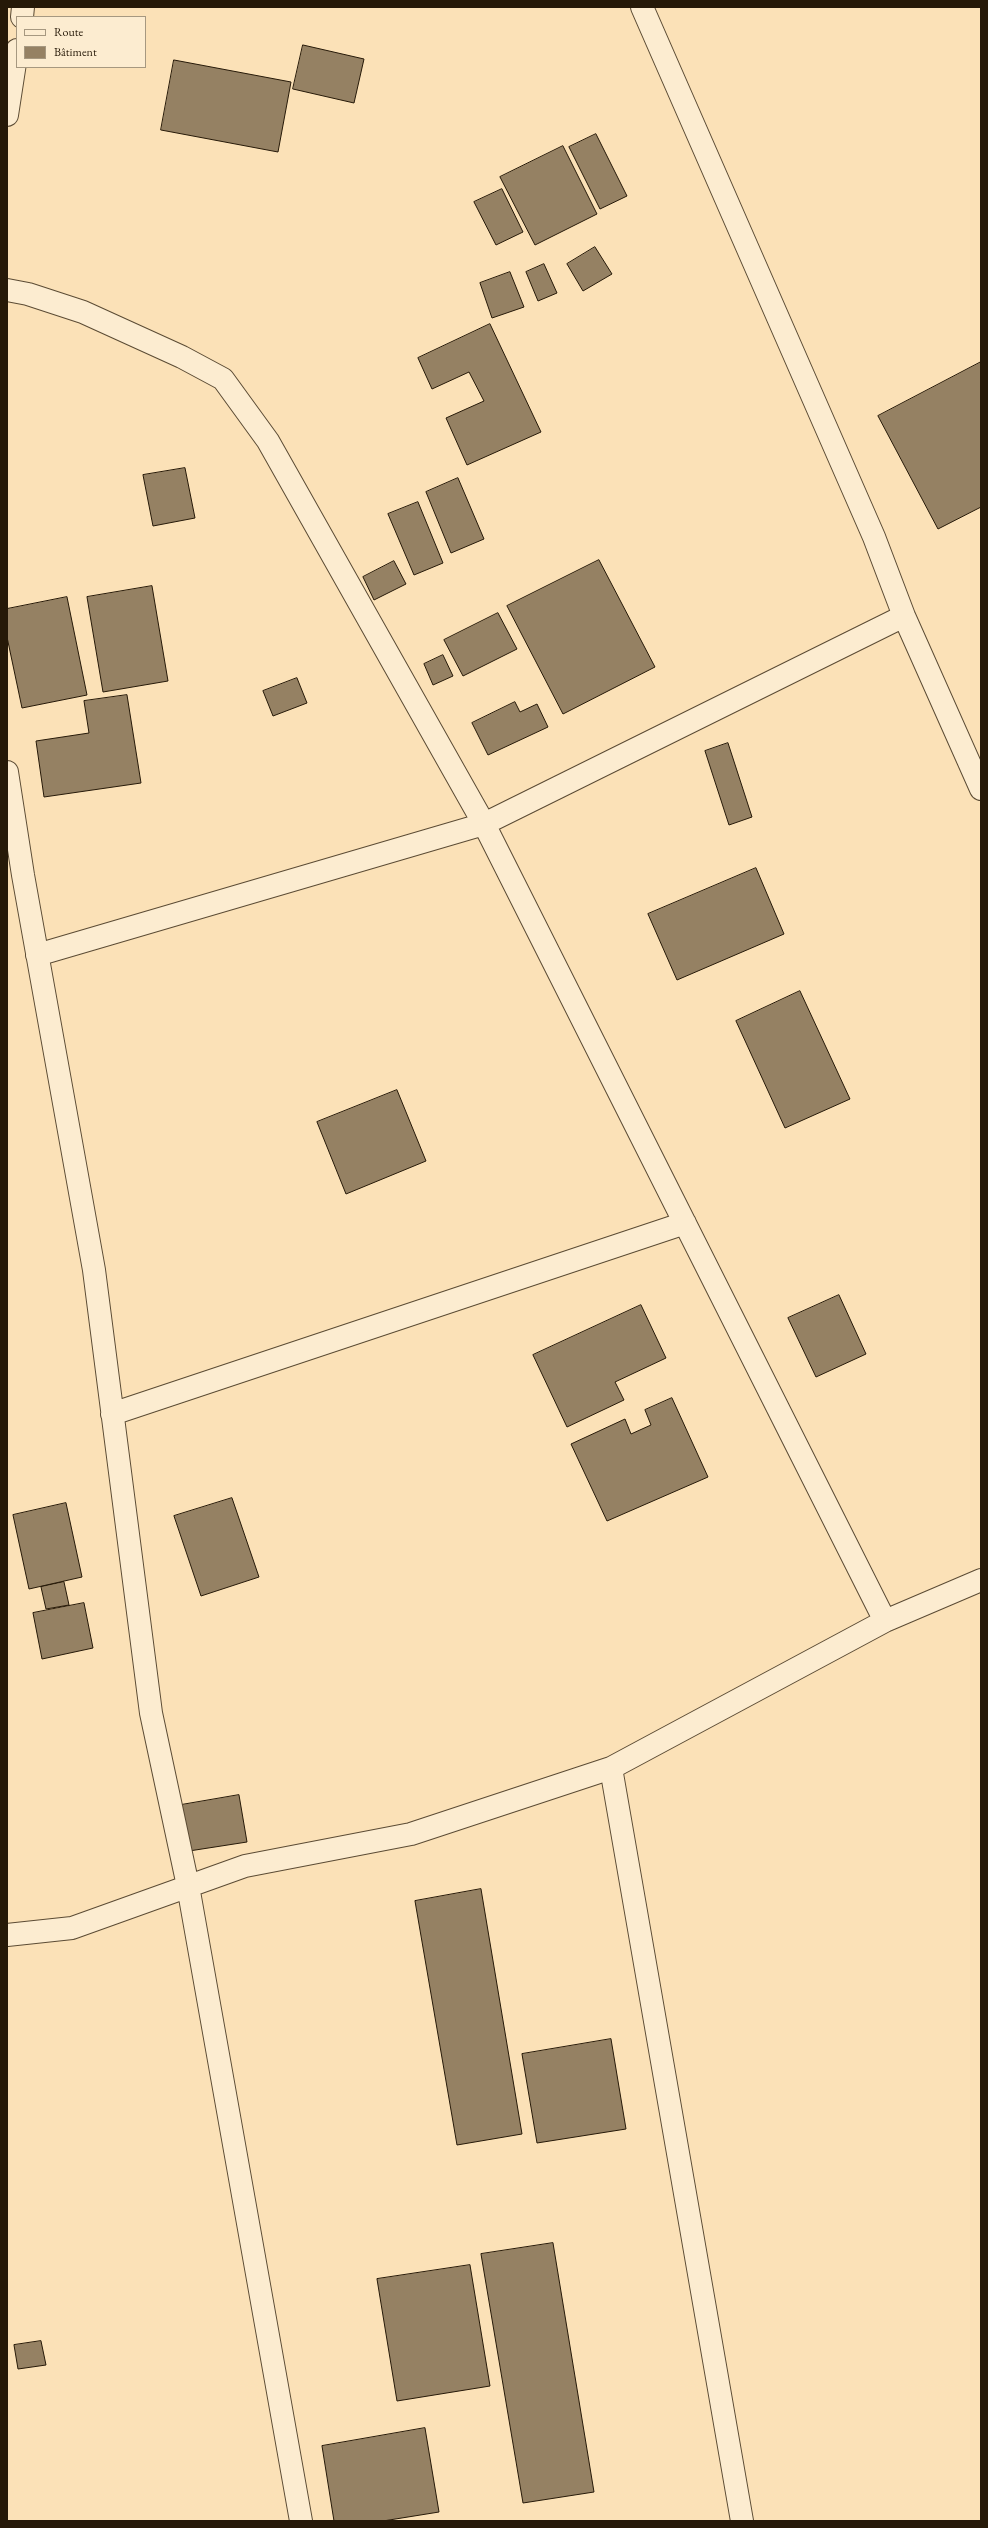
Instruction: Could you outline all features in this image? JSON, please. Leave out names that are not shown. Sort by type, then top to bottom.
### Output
[{"type":"street","points":[[642,7],[874,537],[904,616],[981,789]]},
{"type":"street","points":[[7,115],[16,56]]},
{"type":"street","points":[[7,290],[28,294],[83,312],[182,357],[223,379],[268,441],[484,824],[885,1621]]},
{"type":"street","points":[[37,955],[484,824],[904,616]]},
{"type":"street","points":[[7,772],[37,955],[94,1270],[151,1713],[188,1886],[301,2521]]},
{"type":"street","points":[[112,1414],[685,1222]]},
{"type":"street","points":[[7,1935],[72,1928],[245,1866],[411,1834],[611,1768],[885,1621],[981,1580]]},
{"type":"street","points":[[611,1768],[742,2521]]},
{"type":"building","points":[[303,45],[364,59],[354,103],[293,89]]},
{"type":"building","points":[[174,60],[291,82],[278,152],[161,130]]},
{"type":"building","points":[[596,134],[627,196],[600,209],[569,147]]},
{"type":"building","points":[[563,146],[597,214],[535,245],[500,177]]},
{"type":"building","points":[[502,189],[523,232],[496,245],[474,202]]},
{"type":"building","points":[[595,247],[612,274],[583,291],[567,264]]},
{"type":"building","points":[[544,264],[557,293],[538,301],[526,272]]},
{"type":"building","points":[[510,272],[524,307],[492,318],[480,283]]},
{"type":"building","points":[[490,324],[541,432],[467,465],[446,418],[484,401],[469,372],[432,389],[418,358]]},
{"type":"building","points":[[981,362],[981,507],[938,529],[878,416]]},
{"type":"building","points":[[185,468],[195,518],[153,526],[143,475]]},
{"type":"building","points":[[458,478],[484,539],[451,553],[426,492]]},
{"type":"building","points":[[418,502],[443,563],[414,575],[388,514]]},
{"type":"building","points":[[599,560],[655,667],[563,714],[507,606]]},
{"type":"building","points":[[394,561],[406,584],[374,600],[363,577]]},
{"type":"building","points":[[152,586],[168,681],[103,692],[87,597]]},
{"type":"building","points":[[67,597],[87,695],[22,708],[7,637],[7,609]]},
{"type":"building","points":[[498,613],[517,649],[463,676],[444,640]]},
{"type":"building","points":[[443,655],[453,676],[433,685],[424,664]]},
{"type":"building","points":[[297,678],[307,703],[273,716],[263,691]]},
{"type":"building","points":[[127,695],[141,783],[44,797],[36,741],[89,733],[84,701]]},
{"type":"building","points":[[515,702],[520,712],[537,704],[548,727],[488,755],[472,723]]},
{"type":"building","points":[[728,743],[752,817],[729,825],[705,751]]},
{"type":"building","points":[[756,868],[784,934],[677,980],[648,914]]},
{"type":"building","points":[[800,991],[850,1099],[785,1128],[736,1021]]},
{"type":"building","points":[[397,1090],[426,1161],[346,1194],[317,1122]]},
{"type":"building","points":[[839,1295],[866,1354],[816,1377],[788,1318]]},
{"type":"building","points":[[641,1305],[666,1358],[615,1382],[624,1400],[567,1427],[533,1355]]},
{"type":"building","points":[[672,1398],[708,1477],[607,1521],[571,1444],[625,1419],[631,1434],[651,1425],[645,1410]]},
{"type":"building","points":[[232,1498],[259,1577],[201,1596],[174,1516]]},
{"type":"building","points":[[66,1503],[82,1577],[29,1589],[13,1515]]},
{"type":"building","points":[[64,1582],[69,1605],[46,1609],[41,1587]]},
{"type":"building","points":[[84,1603],[93,1648],[42,1659],[33,1613]]},
{"type":"building","points":[[239,1795],[247,1842],[189,1851],[181,1805]]},
{"type":"building","points":[[481,1889],[522,2134],[457,2145],[415,1901]]},
{"type":"building","points":[[611,2039],[626,2129],[537,2143],[522,2054]]},
{"type":"building","points":[[553,2243],[594,2492],[523,2503],[481,2254]]},
{"type":"building","points":[[470,2265],[490,2386],[397,2401],[377,2279]]},
{"type":"building","points":[[41,2341],[46,2365],[18,2369],[14,2345]]},
{"type":"building","points":[[425,2428],[439,2512],[383,2521],[334,2521],[322,2446]]}]
